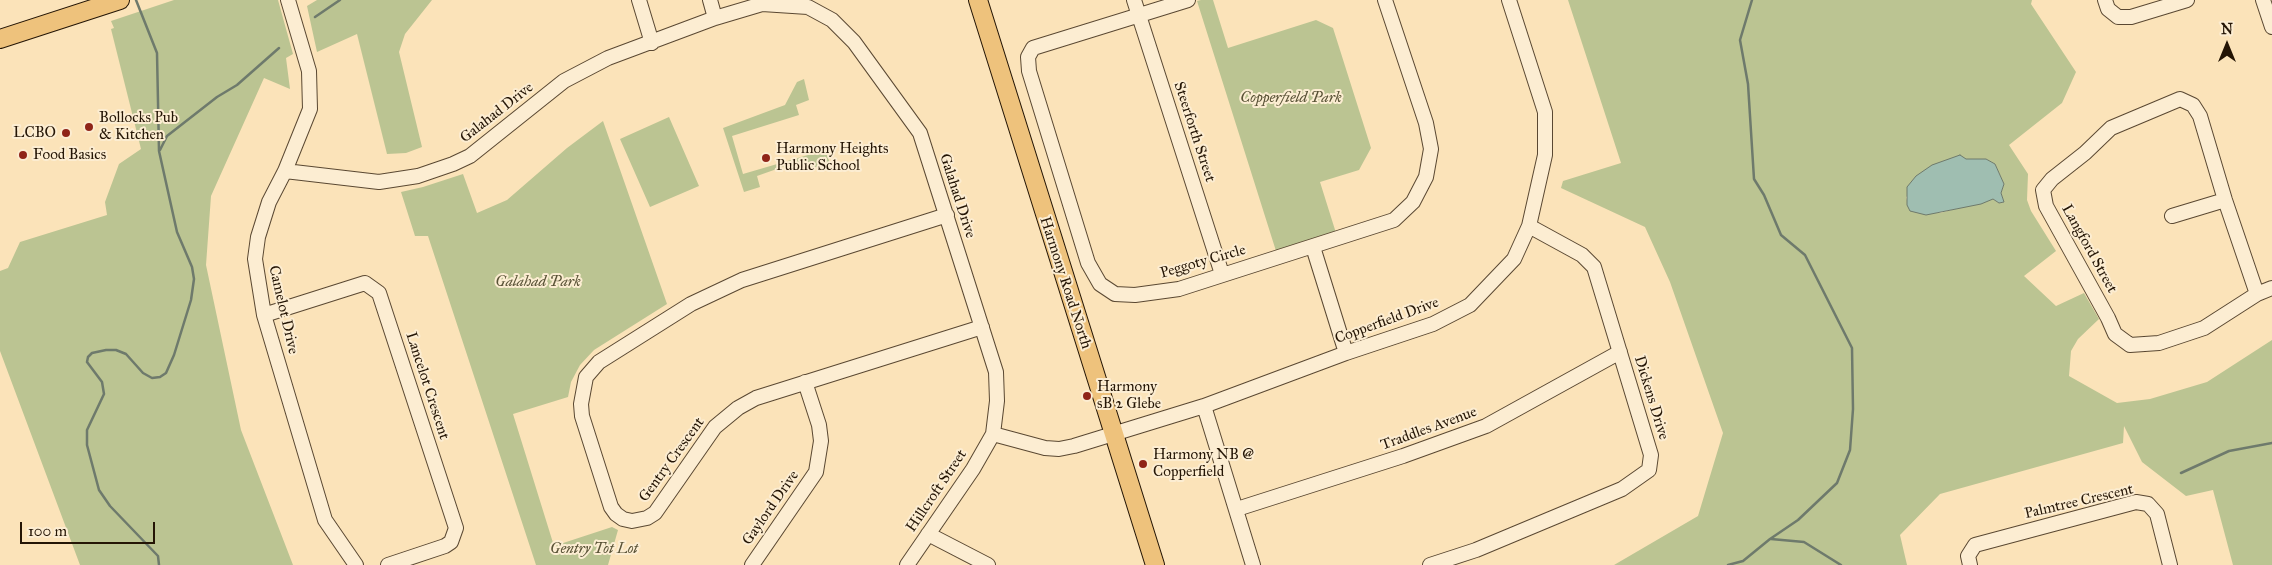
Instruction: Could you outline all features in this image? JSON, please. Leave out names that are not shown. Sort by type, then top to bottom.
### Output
[{"type":"main road","points":[[0,39],[81,6],[120,0]]},
{"type":"main road","name":"Harmony Road North","points":[[978,0],[1155,565]]},
{"type":"street","name":"Camelot Drive","points":[[288,0],[309,71],[310,109],[285,171],[270,202],[258,237],[255,260],[264,315],[325,520],[356,565]]},
{"type":"street","points":[[639,0],[652,43]]},
{"type":"street","points":[[710,0],[715,18]]},
{"type":"street","name":"Steerforth Street","points":[[1134,0],[1222,274]]},
{"type":"street","name":"Peggoty Circle","points":[[1188,0],[1033,48],[1028,57],[1029,71],[1088,263],[1100,284],[1115,294],[1135,296],[1179,288],[1394,220],[1413,202],[1426,177],[1431,148],[1426,123],[1385,0]]},
{"type":"street","name":"Copperfield Drive","points":[[992,434],[1031,446],[1059,449],[1204,406],[1346,353],[1432,324],[1470,305],[1514,258],[1529,226],[1546,155],[1545,112],[1509,0]]},
{"type":"street","points":[[2105,0],[2108,9],[2118,17],[2131,17],[2187,0]]},
{"type":"street","points":[[2263,0],[2272,27]]},
{"type":"street","name":"Galahad Drive","points":[[285,171],[379,182],[406,179],[436,170],[470,156],[564,81],[608,58],[715,18],[762,4],[809,3],[832,20],[854,42],[920,133],[996,372],[997,401],[992,434]]},
{"type":"street","name":"Langford Street","points":[[2257,294],[2225,200],[2200,116],[2193,105],[2180,99],[2111,128],[2085,153],[2052,179],[2044,190],[2046,206],[2115,334],[2130,345],[2159,344],[2204,328],[2257,294],[2272,288]]},
{"type":"street","points":[[2172,216],[2225,200]]},
{"type":"street","name":"Gentry Crescent","points":[[946,215],[742,280],[691,304],[600,362],[586,377],[581,404],[588,434],[611,507],[623,519],[648,518],[654,513],[715,428],[724,418],[756,398],[982,327]]},
{"type":"street","name":"Dickens Drive","points":[[1430,565],[1476,550],[1622,489],[1649,470],[1652,455],[1594,268],[1582,255],[1529,226]]},
{"type":"street","points":[[1313,246],[1346,353]]},
{"type":"street","name":"Lancelot Crescent","points":[[264,315],[366,283],[379,293],[456,528],[451,542],[445,546],[388,565]]},
{"type":"street","name":"Traddles Avenue","points":[[1237,509],[1403,456],[1486,426],[1620,352]]},
{"type":"street","name":"Gaylord Drive","points":[[752,565],[816,472],[821,441],[819,425],[805,382]]},
{"type":"street","points":[[1204,406],[1253,565]]},
{"type":"street","name":"Hillcroft Street","points":[[906,565],[973,469],[992,434]]},
{"type":"street","name":"Palmtree Crescent","points":[[1970,565],[1968,556],[1975,545],[2136,502],[2148,504],[2157,514],[2170,565]]},
{"type":"street","points":[[928,534],[988,565]]},
{"type":"green space","points":[[174,0],[278,0],[293,54],[286,58],[290,89],[264,78],[211,196],[206,265],[241,430],[293,565],[80,565],[0,351],[0,271],[8,268],[20,242],[107,215],[105,202],[119,164],[141,149],[111,29],[114,28],[111,21]]},
{"type":"green space","points":[[317,0],[432,0],[405,34],[399,52],[422,147],[406,153],[387,154],[357,34],[317,52],[307,6]]},
{"type":"green space","name":"Copperfield Park","points":[[1213,0],[1228,48],[1316,20],[1333,28],[1371,148],[1359,170],[1320,182],[1336,233],[1276,251],[1197,1]]},
{"type":"green space","points":[[1568,0],[2032,0],[2031,4],[2076,72],[2062,103],[2009,145],[2028,174],[2027,200],[2031,211],[2056,251],[2024,276],[2056,306],[2084,293],[2099,319],[2078,339],[2071,351],[2069,376],[2117,403],[2150,399],[2207,382],[2272,340],[2272,565],[2233,565],[2213,490],[2186,496],[2142,462],[2124,426],[2123,443],[1940,494],[1900,535],[1907,565],[1614,565],[1698,516],[1723,433],[1670,282],[1645,227],[1561,188],[1563,181],[1621,163]],"holes":[[[1966,159],[1986,159],[1995,164],[2004,184],[2001,193],[2004,202],[1999,203],[1993,199],[1940,213],[1910,210],[1906,197]]]},
{"type":"green space","points":[[804,79],[809,100],[796,105],[799,115],[732,136],[743,174],[825,150],[830,163],[800,172],[788,165],[757,176],[760,187],[744,192],[723,128],[785,105],[797,82]]},
{"type":"green space","points":[[669,117],[699,186],[650,207],[620,139]]},
{"type":"green space","name":"Galahad Park","points":[[603,121],[667,304],[594,350],[580,365],[571,382],[568,397],[513,414],[554,546],[612,527],[618,530],[608,565],[536,565],[428,236],[415,236],[401,192],[463,174],[477,213],[507,200],[567,148]]},
{"type":"shaded area","points":[[1960,155],[1966,159],[1986,159],[1995,164],[2004,184],[2001,193],[2004,202],[1999,203],[1993,199],[1981,204],[1926,215],[1910,211],[1907,205],[1907,187],[1916,176],[1932,165]]},
{"type":"waterway","points":[[136,0],[157,53],[159,151],[177,232],[192,267],[194,279],[191,300],[174,355],[166,373],[160,377],[152,378],[143,373],[126,354],[116,350],[92,353],[88,357],[87,362],[102,382],[104,394],[87,430],[87,445],[99,490],[110,506],[158,556],[159,565]]},
{"type":"waterway","points":[[315,17],[340,0]]},
{"type":"waterway","points":[[1728,565],[1743,561],[1770,539],[1798,520],[1837,483],[1850,450],[1853,409],[1852,348],[1805,255],[1781,235],[1764,195],[1754,179],[1748,84],[1740,40],[1752,0]]},
{"type":"waterway","points":[[160,150],[167,136],[217,97],[237,85],[279,48]]},
{"type":"waterway","points":[[2181,473],[2229,451],[2272,443]]},
{"type":"waterway","points":[[1771,539],[1804,542],[1841,565]]},
{"type":"place","name":"Bollocks Pub & Kitchen","points":[[89,127]]},
{"type":"place","name":"LCBO","points":[[66,133]]},
{"type":"place","name":"Food Basics","points":[[23,155]]},
{"type":"place","name":"Harmony Heights Public School","points":[[766,158]]},
{"type":"place","name":"Harmony sB 2 Glebe","points":[[1087,396]]},
{"type":"place","name":"Harmony NB @ Copperfield","points":[[1143,464]]},
{"type":"park label","name":"Gentry Tot Lot","points":[[594,549]]}]
